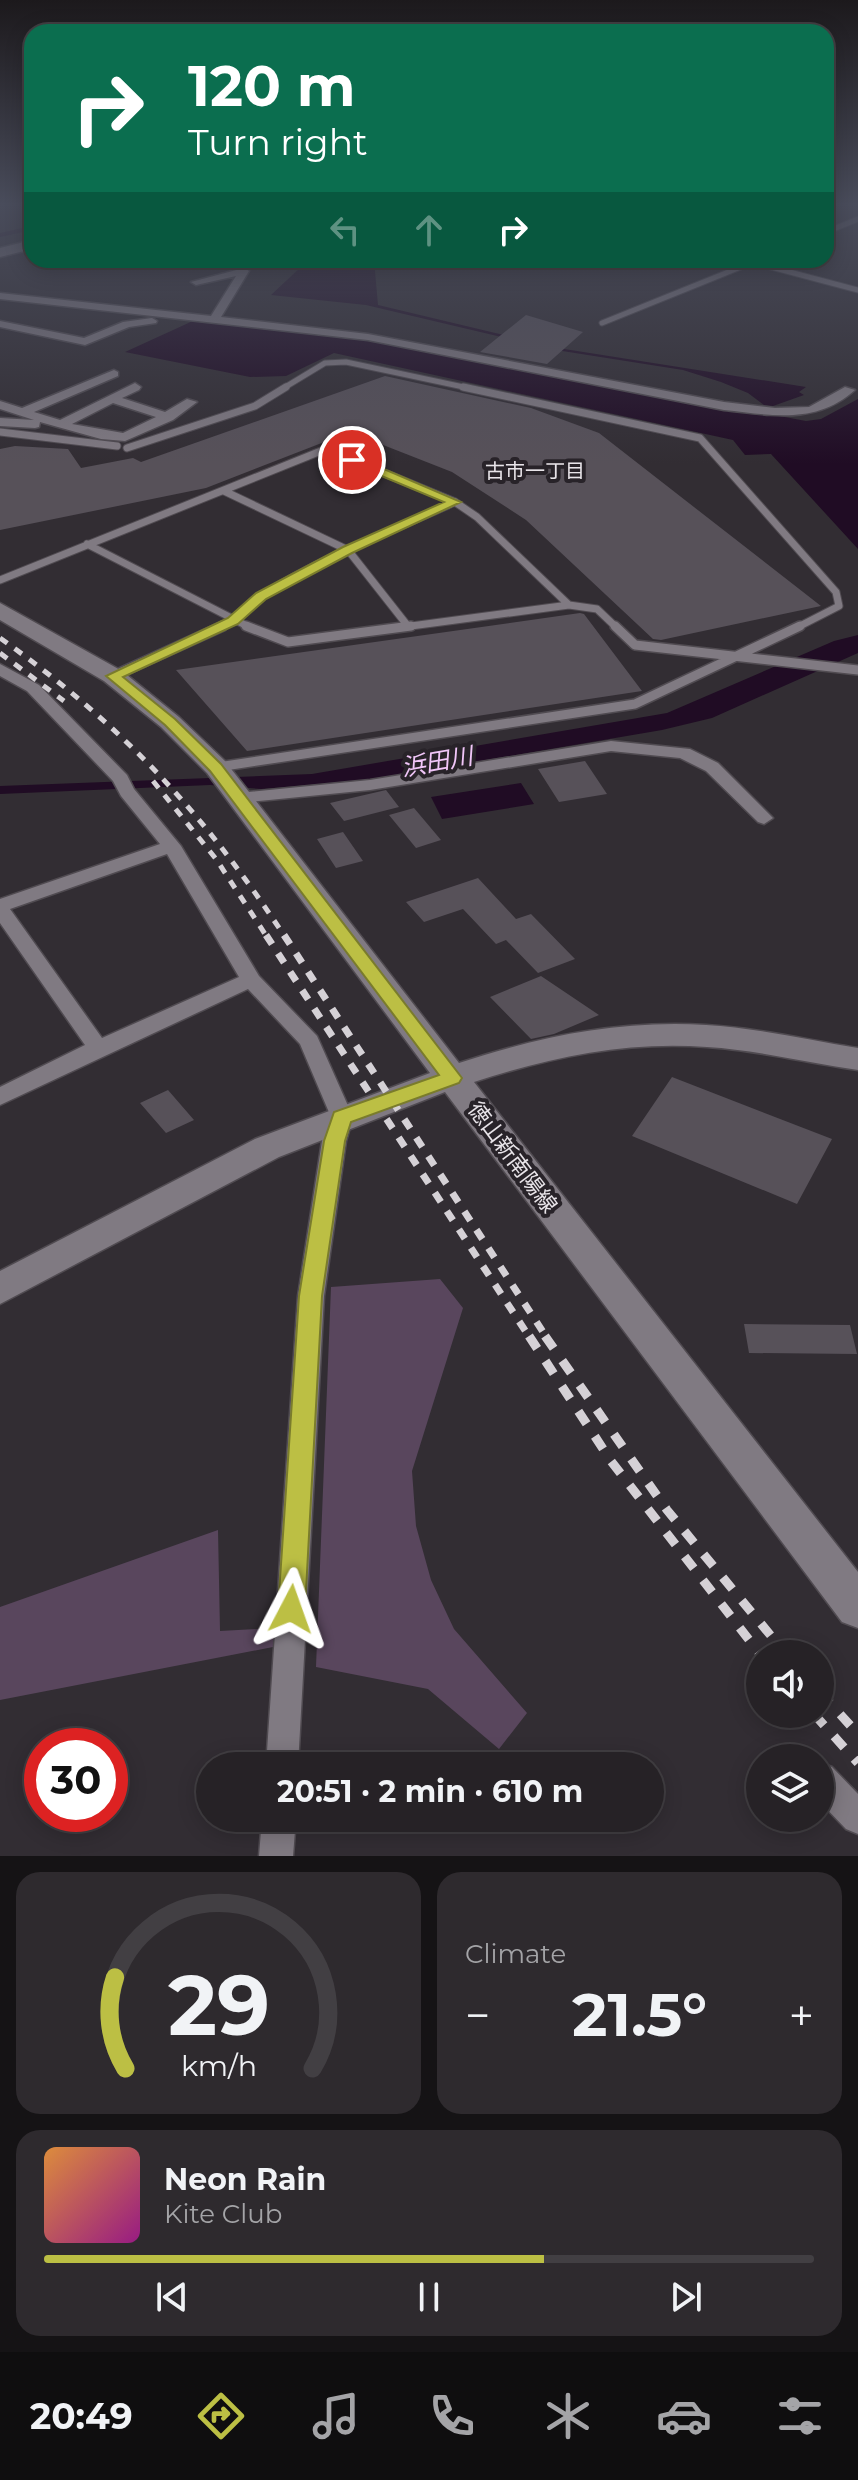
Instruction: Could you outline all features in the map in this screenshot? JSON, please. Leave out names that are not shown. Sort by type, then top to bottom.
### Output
[{"type":"main road","name":"徳山新南陽線","points":[[0,610],[113,676],[170,722],[228,783],[702,1407],[858,1607]]},
{"type":"main road","points":[[3,1280],[267,1148],[342,1117],[526,1053],[624,1036],[708,1036],[858,1059]]},
{"type":"street","points":[[215,319],[232,291]]},
{"type":"street","points":[[0,296],[368,337],[724,406],[775,412],[812,411],[849,390]]},
{"type":"street","points":[[0,324],[85,342],[127,324],[144,324],[167,315]]},
{"type":"street","points":[[24,412],[114,374]]},
{"type":"street","points":[[0,422],[67,425],[135,387]]},
{"type":"street","points":[[112,399],[169,417]]},
{"type":"street","points":[[0,405],[103,439],[123,438],[169,417],[191,402]]},
{"type":"street","points":[[0,669],[33,688],[124,787],[172,846],[251,980],[309,1041],[342,1117],[334,1141],[311,1296],[283,1752]]},
{"type":"street","points":[[228,783],[370,785],[611,746],[684,753],[712,767],[764,818]]},
{"type":"street","points":[[98,1048],[0,908],[172,846]]},
{"type":"street","points":[[0,1097],[98,1048],[251,980]]},
{"type":"street","points":[[834,1793],[858,1817]]},
{"type":"street","points":[[276,1856],[278,1832]]},
{"type":"lane","points":[[602,323],[680,291]]},
{"type":"lane","points":[[127,448],[255,406],[325,363],[346,362],[700,438],[836,592],[839,606],[635,704],[228,783]]},
{"type":"lane","points":[[0,432],[117,446]]},
{"type":"lane","points":[[0,580],[326,449],[455,502],[477,517],[569,605]]},
{"type":"lane","points":[[224,491],[348,550],[407,625]]},
{"type":"lane","points":[[113,676],[233,621],[261,596],[348,550],[455,502]]},
{"type":"lane","points":[[87,544],[233,621],[288,642],[569,605],[597,609],[635,645],[858,670]]},
{"type":"shaded area","points":[[440,1279],[463,1308],[412,1471],[416,1526],[431,1580],[454,1629],[527,1713],[499,1749],[428,1689],[316,1667],[331,1287]]},
{"type":"shaded area","points":[[218,1530],[220,1631],[275,1628],[273,1647],[0,1700],[0,1607]]},
{"type":"water","points":[[276,291],[377,291],[378,305],[558,348],[806,387],[799,392],[804,395],[773,406],[764,405],[748,393],[683,370],[556,350],[366,305],[271,295]]},
{"type":"water","points":[[195,320],[366,339],[806,421],[821,419],[858,399],[858,549],[771,454],[745,455],[733,440],[334,353],[286,376],[250,377],[125,352]]},
{"type":"water","name":"浜田川","points":[[858,635],[858,653],[712,718],[662,730],[368,780],[261,789],[210,785],[0,794],[0,786],[312,774],[667,713],[834,641]]},
{"type":"water","points":[[521,783],[534,804],[442,819],[431,797]]},
{"type":"building","points":[[526,315],[583,332],[547,364],[480,352]]},
{"type":"building","points":[[385,376],[531,408],[599,433],[821,606],[661,640],[653,639],[526,520],[452,472],[350,432],[206,488],[0,530],[0,449],[15,446],[68,449],[81,468],[133,458],[141,462]]},
{"type":"building","points":[[584,614],[642,691],[247,751],[176,670]]},
{"type":"building","points":[[585,761],[607,794],[559,802],[538,769]]},
{"type":"building","points":[[386,790],[399,807],[344,821],[330,803]]},
{"type":"building","points":[[414,808],[441,840],[416,848],[389,815]]},
{"type":"building","points":[[343,832],[363,861],[336,868],[317,839]]},
{"type":"building","points":[[478,878],[516,919],[531,914],[575,959],[538,973],[506,940],[496,944],[463,909],[424,922],[406,902]]},
{"type":"building","points":[[541,976],[599,1015],[554,1034],[531,1039],[490,997]]},
{"type":"building","points":[[672,1077],[832,1139],[797,1204],[632,1136]]},
{"type":"building","points":[[168,1090],[194,1120],[166,1133],[140,1103]]},
{"type":"building","points":[[744,1324],[850,1325],[857,1354],[749,1353]]},
{"type":"railway","points":[[0,638],[84,704],[158,773],[223,850],[285,937]]},
{"type":"railway","points":[[0,653],[64,701]]},
{"type":"railway","points":[[153,781],[216,859],[267,937]]},
{"type":"railway","points":[[266,935],[530,1338]]},
{"type":"railway","points":[[284,935],[547,1338]]},
{"type":"railway","points":[[529,1336],[611,1461],[749,1640]]},
{"type":"railway","points":[[545,1336],[667,1510],[774,1640]]},
{"type":"railway","points":[[834,1707],[858,1734]]},
{"type":"railway","points":[[827,1728],[858,1763]]},
{"type":"district","name":"古市一丁目","points":[[535,471]]},
{"type":"route","points":[[291,1609],[311,1296],[334,1141],[342,1117],[452,1078],[216,767],[170,722],[113,676],[233,621],[261,596],[348,550],[455,502],[352,460]]}]
